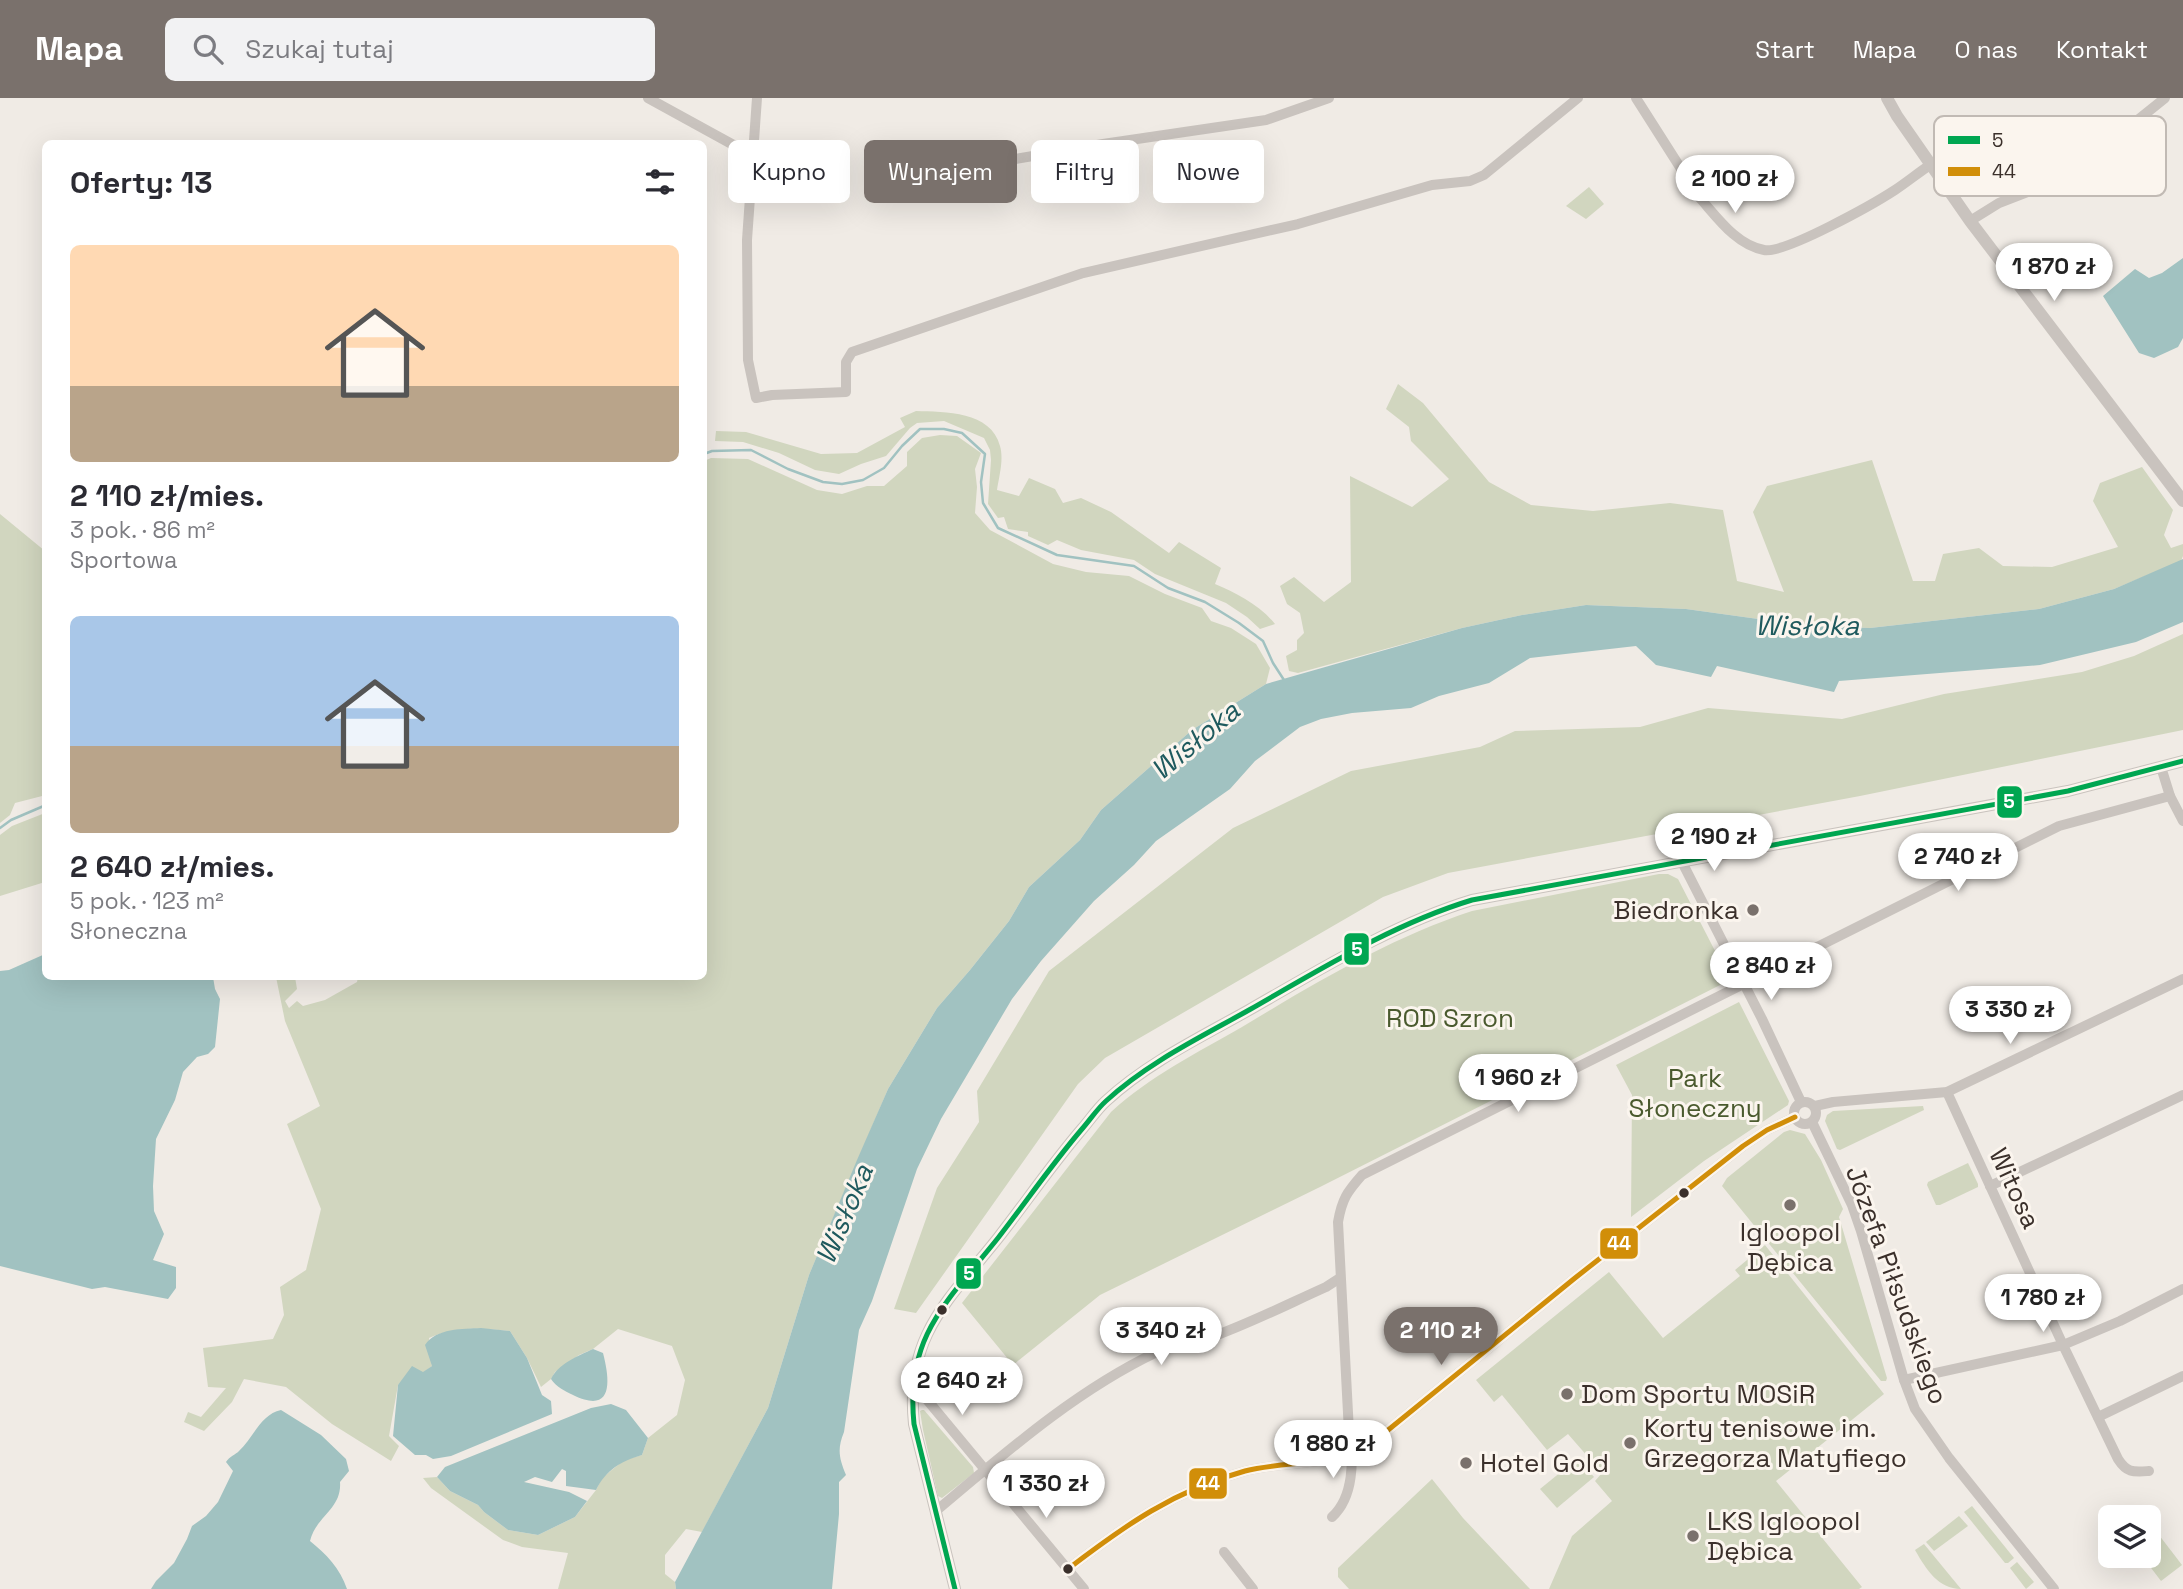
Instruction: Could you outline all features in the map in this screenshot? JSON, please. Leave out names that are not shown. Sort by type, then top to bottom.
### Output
[{"type":"street","points":[[648,98],[728,142]]},
{"type":"street","points":[[753,140],[757,98]]},
{"type":"street","points":[[1017,159],[1266,120],[1329,98]]},
{"type":"street","points":[[749,203],[748,360],[756,398],[772,394],[846,392],[846,362],[852,352],[1083,273],[1298,224],[1432,186],[1470,181],[1484,175],[1578,98]]},
{"type":"street","points":[[1636,98],[1699,197],[1738,238],[1765,250],[1782,247],[1819,231],[1894,191],[1930,165]]},
{"type":"street","points":[[1887,98],[1934,171]]},
{"type":"street","points":[[2143,116],[2165,98]]},
{"type":"street","points":[[1952,196],[2183,501]]},
{"type":"street","points":[[1970,221],[1999,203],[2017,196]]},
{"type":"street","points":[[955,1589],[915,1424],[915,1368],[926,1333],[944,1305],[1017,1214],[1066,1147],[1105,1102],[1134,1079],[1327,965],[1434,912],[1472,900],[2068,791],[2183,761]]},
{"type":"street","points":[[2161,767],[2170,796],[2183,821]]},
{"type":"street","points":[[1332,1517],[1339,1510],[1347,1491],[1353,1454],[1349,1432],[1338,1222],[1341,1203],[1362,1175],[2059,826],[2170,796]]},
{"type":"street","points":[[1682,862],[1801,1102]]},
{"type":"street","points":[[1815,1106],[1947,1092],[2183,979]]},
{"type":"street","name":"Witosa","points":[[1947,1092],[2063,1345],[2124,1468],[2134,1472],[2149,1471]]},
{"type":"street","points":[[1990,1186],[2183,1096]]},
{"type":"street","points":[[1809,1101],[1815,1106],[1817,1113],[1812,1122],[1802,1124],[1795,1117],[1794,1110],[1801,1102],[1809,1101]]},
{"type":"street","points":[[1068,1569],[1132,1521],[1188,1490],[1247,1471],[1353,1454],[1366,1448],[1574,1278],[1744,1146],[1767,1130],[1795,1117]]},
{"type":"street","name":"Józefa Piłsudskiego","points":[[1812,1122],[1852,1205],[1915,1409],[1949,1458],[2054,1589]]},
{"type":"street","points":[[936,1511],[1024,1437],[1126,1368],[1160,1350],[1220,1333],[1326,1287],[1340,1278]]},
{"type":"street","points":[[1904,1380],[2063,1345],[2120,1321],[2183,1289]]},
{"type":"street","points":[[2098,1417],[2183,1376]]},
{"type":"street","points":[[914,1384],[1084,1589]]},
{"type":"street","points":[[1224,1552],[1253,1589]]},
{"type":"green space","points":[[1589,187],[1604,204],[1586,219],[1566,206]]},
{"type":"green space","points":[[1398,384],[1423,403],[1489,482],[1531,505],[1593,511],[1670,503],[1723,510],[1737,581],[1784,592],[1753,512],[1767,486],[1872,460],[1913,581],[1935,581],[1943,554],[1979,548],[2003,566],[2052,567],[2118,547],[2093,501],[2100,483],[2142,467],[2173,510],[2164,535],[2171,548],[2183,544],[2183,556],[2181,561],[2114,589],[2039,609],[1870,628],[1810,626],[1686,609],[1586,605],[1462,628],[1298,673],[1289,671],[1286,656],[1297,650],[1297,640],[1304,633],[1300,613],[1287,604],[1280,586],[1294,577],[1324,602],[1351,582],[1350,476],[1412,507],[1449,479],[1411,441],[1409,427],[1386,409]]},
{"type":"green space","points":[[916,411],[953,413],[987,426],[995,434],[1001,451],[997,490],[1019,496],[1029,478],[1055,489],[1063,503],[1081,498],[1111,512],[1169,553],[1179,542],[1221,568],[1215,584],[1255,605],[1275,624],[1260,629],[1226,603],[1155,574],[1134,560],[1081,550],[1057,540],[1048,545],[1028,536],[1028,532],[1008,529],[1004,517],[998,518],[988,504],[991,460],[984,438],[944,421],[917,423],[886,456],[839,474],[815,470],[779,453],[743,442],[715,441],[716,431],[746,432],[821,454],[857,453],[905,427],[900,418]]},
{"type":"green space","points":[[957,436],[981,453],[975,469],[975,513],[990,530],[1053,564],[1086,572],[1129,576],[1202,608],[1211,621],[1231,628],[1256,644],[1270,668],[1266,684],[1192,730],[1101,810],[1080,840],[1029,887],[1009,921],[937,1008],[888,1089],[809,1275],[768,1408],[702,1532],[686,1529],[665,1555],[665,1574],[675,1582],[676,1589],[558,1589],[568,1553],[522,1547],[503,1540],[431,1488],[423,1478],[437,1477],[450,1491],[478,1505],[508,1530],[538,1535],[575,1517],[602,1478],[624,1460],[642,1455],[648,1438],[677,1415],[685,1380],[672,1346],[618,1329],[593,1349],[579,1355],[555,1372],[541,1387],[510,1331],[459,1330],[429,1338],[432,1366],[398,1385],[389,1436],[399,1446],[391,1461],[332,1424],[286,1387],[244,1379],[232,1402],[204,1431],[184,1422],[188,1412],[201,1417],[226,1388],[208,1387],[203,1348],[273,1339],[284,1315],[280,1287],[306,1270],[321,1209],[287,1124],[320,1106],[285,1021],[277,980],[296,980],[297,989],[285,1001],[289,1008],[297,1001],[303,1006],[325,1000],[357,980],[707,980],[707,460],[748,459],[817,490],[842,494],[867,486],[884,486],[907,466],[907,452],[922,438]]},
{"type":"green space","points":[[0,514],[42,549],[42,796],[15,803],[10,815],[0,823]]},
{"type":"green space","points":[[2183,634],[2183,730],[1860,796],[1448,873],[1383,897],[1105,1058],[1078,1084],[916,1313],[894,1309],[937,1188],[979,1122],[977,1091],[1049,971],[1233,828],[1351,771],[1480,747],[1515,731],[1640,727],[1708,708],[1842,719],[1944,694],[2082,672],[2134,656]]},
{"type":"green space","points":[[42,814],[42,883],[0,896],[0,835],[12,826]]},
{"type":"green space","name":"ROD Szron","points":[[1668,874],[1678,879],[1730,980],[1100,1295],[1013,1365],[962,1303],[1111,1112],[1141,1087],[1174,1066],[1354,963],[1442,922],[1472,911]]},
{"type":"green space","name":"Park Słoneczny","points":[[1739,1002],[1789,1101],[1788,1105],[1704,1161],[1631,1217],[1632,1095],[1616,1065]]},
{"type":"green space","points":[[1923,1106],[1924,1110],[1840,1150],[1837,1149],[1825,1121],[1827,1115],[1833,1111]]},
{"type":"green space","name":"Park Słoneczny","points":[[1790,1130],[1805,1134],[1821,1160],[1843,1209],[1839,1217],[1886,1381],[1881,1381],[1722,1186],[1727,1178]]},
{"type":"green space","points":[[1968,1163],[1978,1187],[1936,1205],[1928,1182]]},
{"type":"green space","points":[[1765,1245],[1884,1394],[1776,1481],[1862,1587],[1549,1589],[1572,1536],[1612,1501],[1595,1481],[1602,1473],[1568,1434],[1547,1450],[1502,1395],[1494,1402],[1476,1380],[1609,1272],[1663,1338],[1740,1276],[1735,1270]]},
{"type":"green space","points":[[924,1410],[973,1467],[974,1473],[942,1498],[938,1496],[923,1430],[920,1411]]},
{"type":"green space","points":[[1578,1458],[1594,1477],[1557,1508],[1540,1489]]},
{"type":"green space","points":[[1432,1479],[1463,1518],[1530,1589],[1349,1589],[1338,1577],[1338,1568]]},
{"type":"green space","points":[[1972,1506],[2014,1558],[2008,1563],[2005,1563],[1964,1512]]},
{"type":"green space","points":[[1959,1516],[1968,1526],[1934,1551],[1926,1542]]},
{"type":"green space","points":[[2161,1538],[2182,1565],[2161,1581],[2151,1568],[2161,1568]]},
{"type":"green space","points":[[1924,1544],[1961,1589],[1946,1586],[1928,1571],[1915,1550]]},
{"type":"green space","points":[[2017,1562],[2034,1582],[2026,1589],[2010,1568]]},
{"type":"water","points":[[2183,258],[2183,338],[2178,347],[2154,358],[2139,353],[2103,296],[2135,269],[2149,278],[2162,273]]},
{"type":"water","name":"Wisłoka","points":[[2183,559],[2183,622],[2136,642],[2040,665],[1839,681],[1834,692],[1717,666],[1711,677],[1656,665],[1636,646],[1530,658],[1489,683],[1439,696],[1411,708],[1352,713],[1321,719],[1300,727],[1255,761],[1230,789],[1156,841],[1094,901],[1041,961],[1012,999],[941,1119],[917,1169],[872,1301],[859,1330],[840,1444],[840,1458],[846,1475],[839,1482],[832,1589],[676,1589],[675,1582],[768,1408],[809,1275],[888,1089],[937,1008],[1009,921],[1029,887],[1080,840],[1101,810],[1192,730],[1266,684],[1462,628],[1522,615],[1586,605],[1686,609],[1809,626],[1870,628],[2039,609],[2114,589]]},
{"type":"water","points":[[42,955],[42,980],[214,980],[220,999],[215,1047],[208,1054],[197,1057],[183,1072],[175,1100],[156,1139],[154,1211],[164,1234],[153,1260],[176,1267],[176,1288],[168,1299],[105,1287],[92,1289],[0,1266],[0,971],[9,970]]},
{"type":"water","points":[[481,1328],[510,1331],[527,1358],[542,1395],[551,1401],[552,1414],[451,1456],[433,1459],[426,1455],[415,1455],[393,1436],[398,1385],[412,1366],[423,1372],[432,1366],[425,1345],[430,1339],[450,1330]]},
{"type":"water","points":[[593,1349],[603,1353],[607,1374],[606,1392],[596,1401],[573,1395],[558,1387],[551,1379],[563,1365]]},
{"type":"water","points":[[611,1404],[626,1410],[648,1438],[642,1455],[615,1467],[604,1477],[596,1490],[566,1486],[566,1471],[562,1469],[552,1482],[535,1477],[524,1482],[569,1492],[587,1501],[575,1517],[538,1535],[508,1530],[478,1505],[450,1491],[437,1477],[445,1467],[591,1408]]},
{"type":"water","points":[[281,1410],[321,1435],[346,1459],[349,1471],[340,1482],[337,1499],[313,1532],[310,1541],[332,1562],[347,1589],[151,1589],[174,1563],[192,1526],[206,1516],[218,1502],[233,1471],[226,1462],[244,1446],[268,1416]]},
{"type":"waterway","points":[[707,453],[751,450],[788,469],[823,482],[842,484],[863,480],[884,468],[920,429],[944,429],[962,433],[985,454],[981,482],[983,503],[998,528],[1057,555],[1134,566],[1168,588],[1205,602],[1263,641],[1284,680]]},
{"type":"waterway","points":[[0,828],[11,820],[42,807]]},
{"type":"transit line","name":"5","points":[[955,1589],[914,1424],[913,1393],[916,1367],[923,1343],[947,1302],[1071,1142],[1103,1104],[1139,1075],[1193,1041],[1358,949],[1414,922],[1472,900],[2068,791],[2183,761]]},
{"type":"transit line","name":"44","points":[[1068,1569],[1130,1524],[1196,1488],[1245,1471],[1322,1461],[1366,1448],[1743,1146],[1767,1130],[1795,1117]]},
{"type":"place","name":"Biedronka","points":[[1753,910]]},
{"type":"place","name":"Igloopol Dębica","points":[[1790,1205]]},
{"type":"place","name":"Dom Sportu MOSiR","points":[[1567,1394]]},
{"type":"place","name":"Korty tenisowe im. Grzegorza Matyfiego","points":[[1630,1443]]},
{"type":"place","name":"Hotel Gold","points":[[1466,1463]]},
{"type":"place","name":"LKS Igloopol Dębica","points":[[1693,1536]]}]
